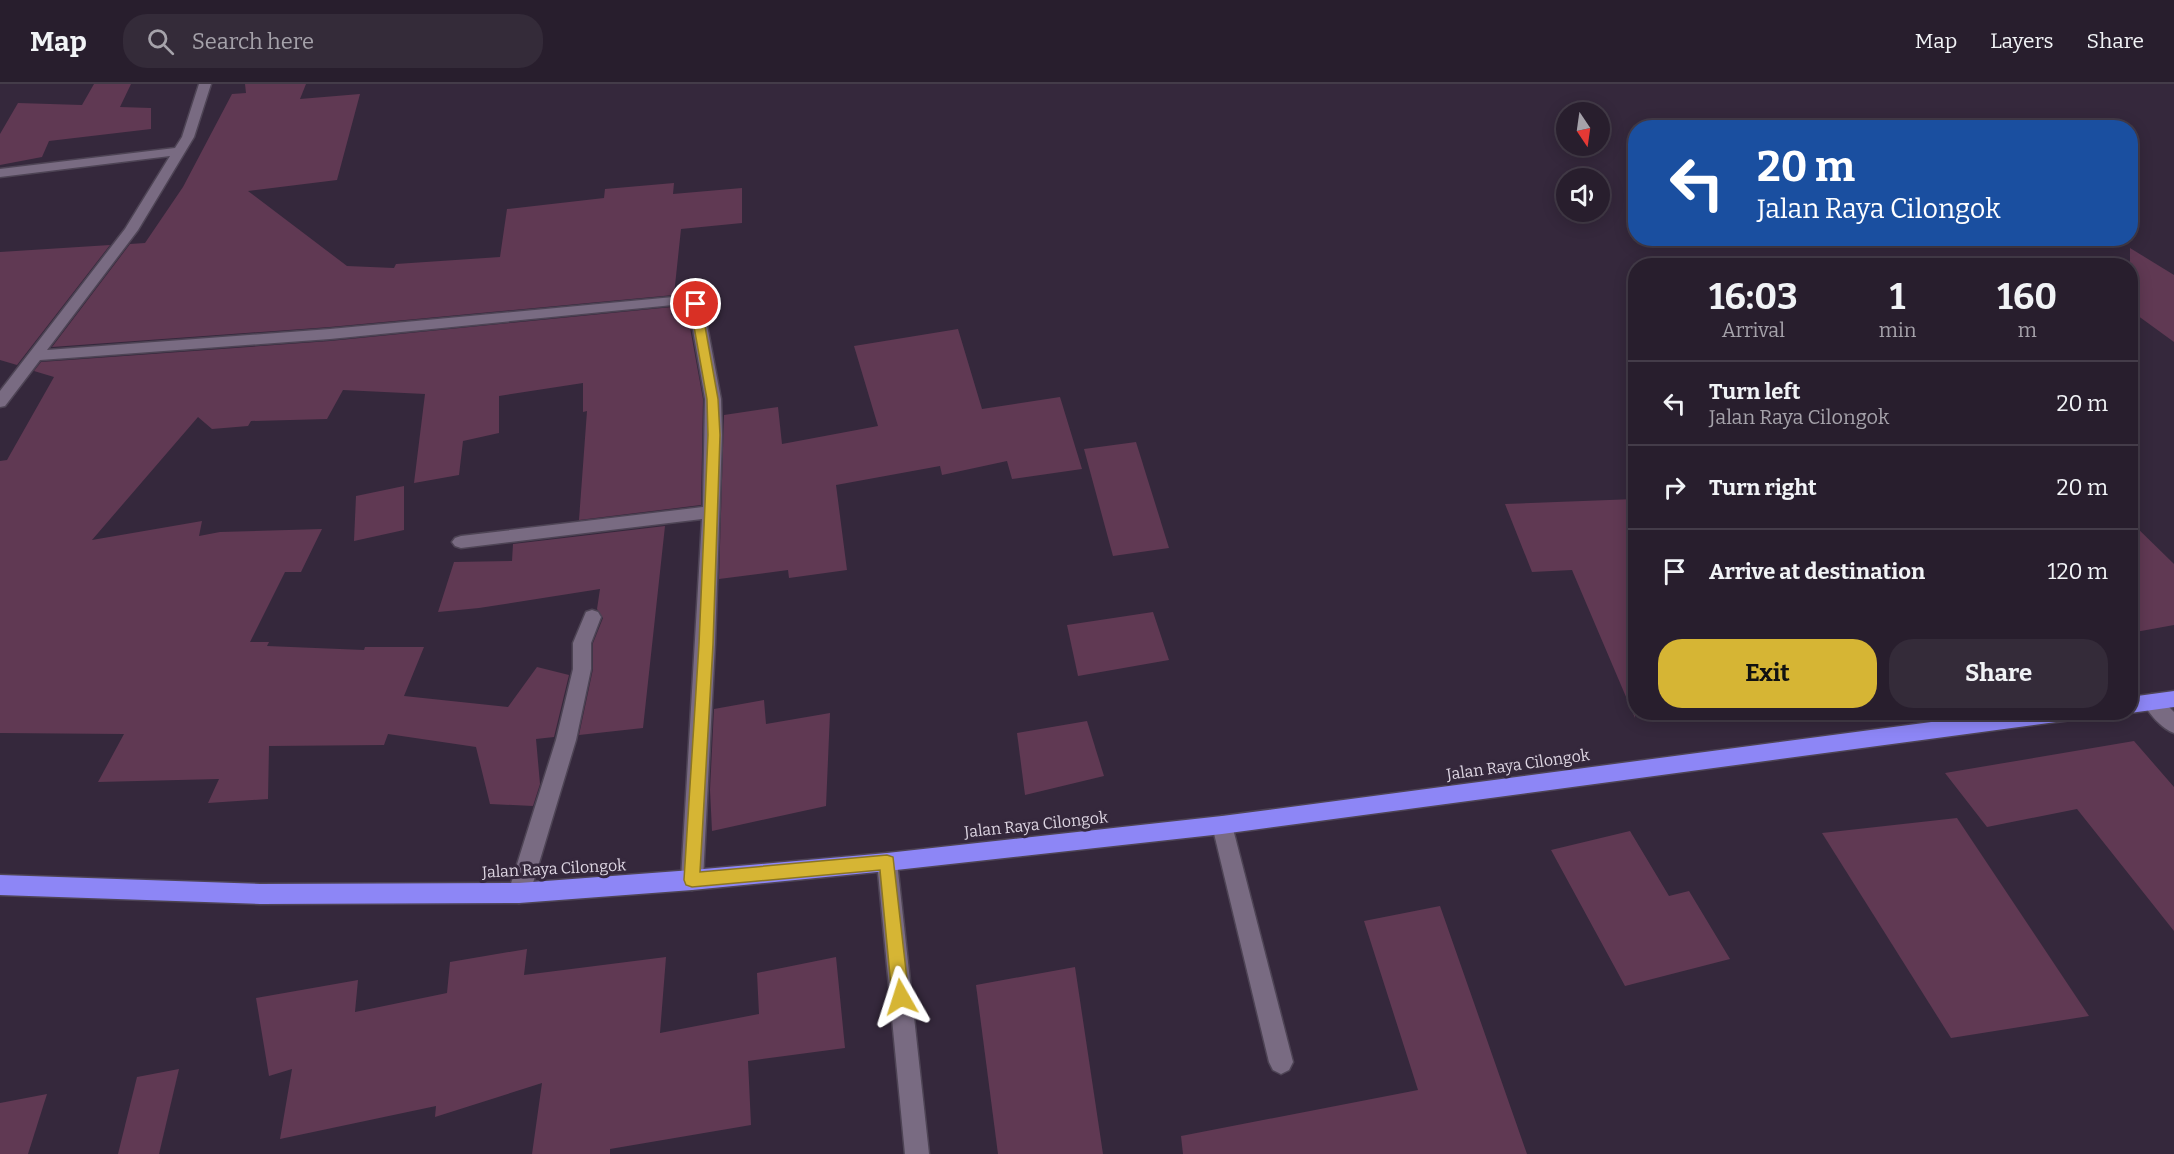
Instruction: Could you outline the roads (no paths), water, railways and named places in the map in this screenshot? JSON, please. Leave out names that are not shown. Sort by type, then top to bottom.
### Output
[{"type":"highway","points":[[2138,704],[2174,699]]},
{"type":"highway","name":"Jalan Raya Cilongok","points":[[0,885],[260,894],[519,893],[692,880],[887,862],[1222,825],[2011,720]]},
{"type":"street","points":[[0,402],[131,230],[188,137],[205,84]]},
{"type":"street","points":[[0,173],[179,151]]},
{"type":"street","points":[[34,356],[341,333],[691,301],[696,304],[713,399],[711,512],[692,880]]},
{"type":"street","points":[[461,542],[711,512]]},
{"type":"street","points":[[519,893],[566,740],[582,669],[582,643],[592,617]]},
{"type":"street","points":[[2152,702],[2174,725]]},
{"type":"street","points":[[1222,825],[1281,1062]]},
{"type":"street","points":[[887,862],[917,1154]]}]
